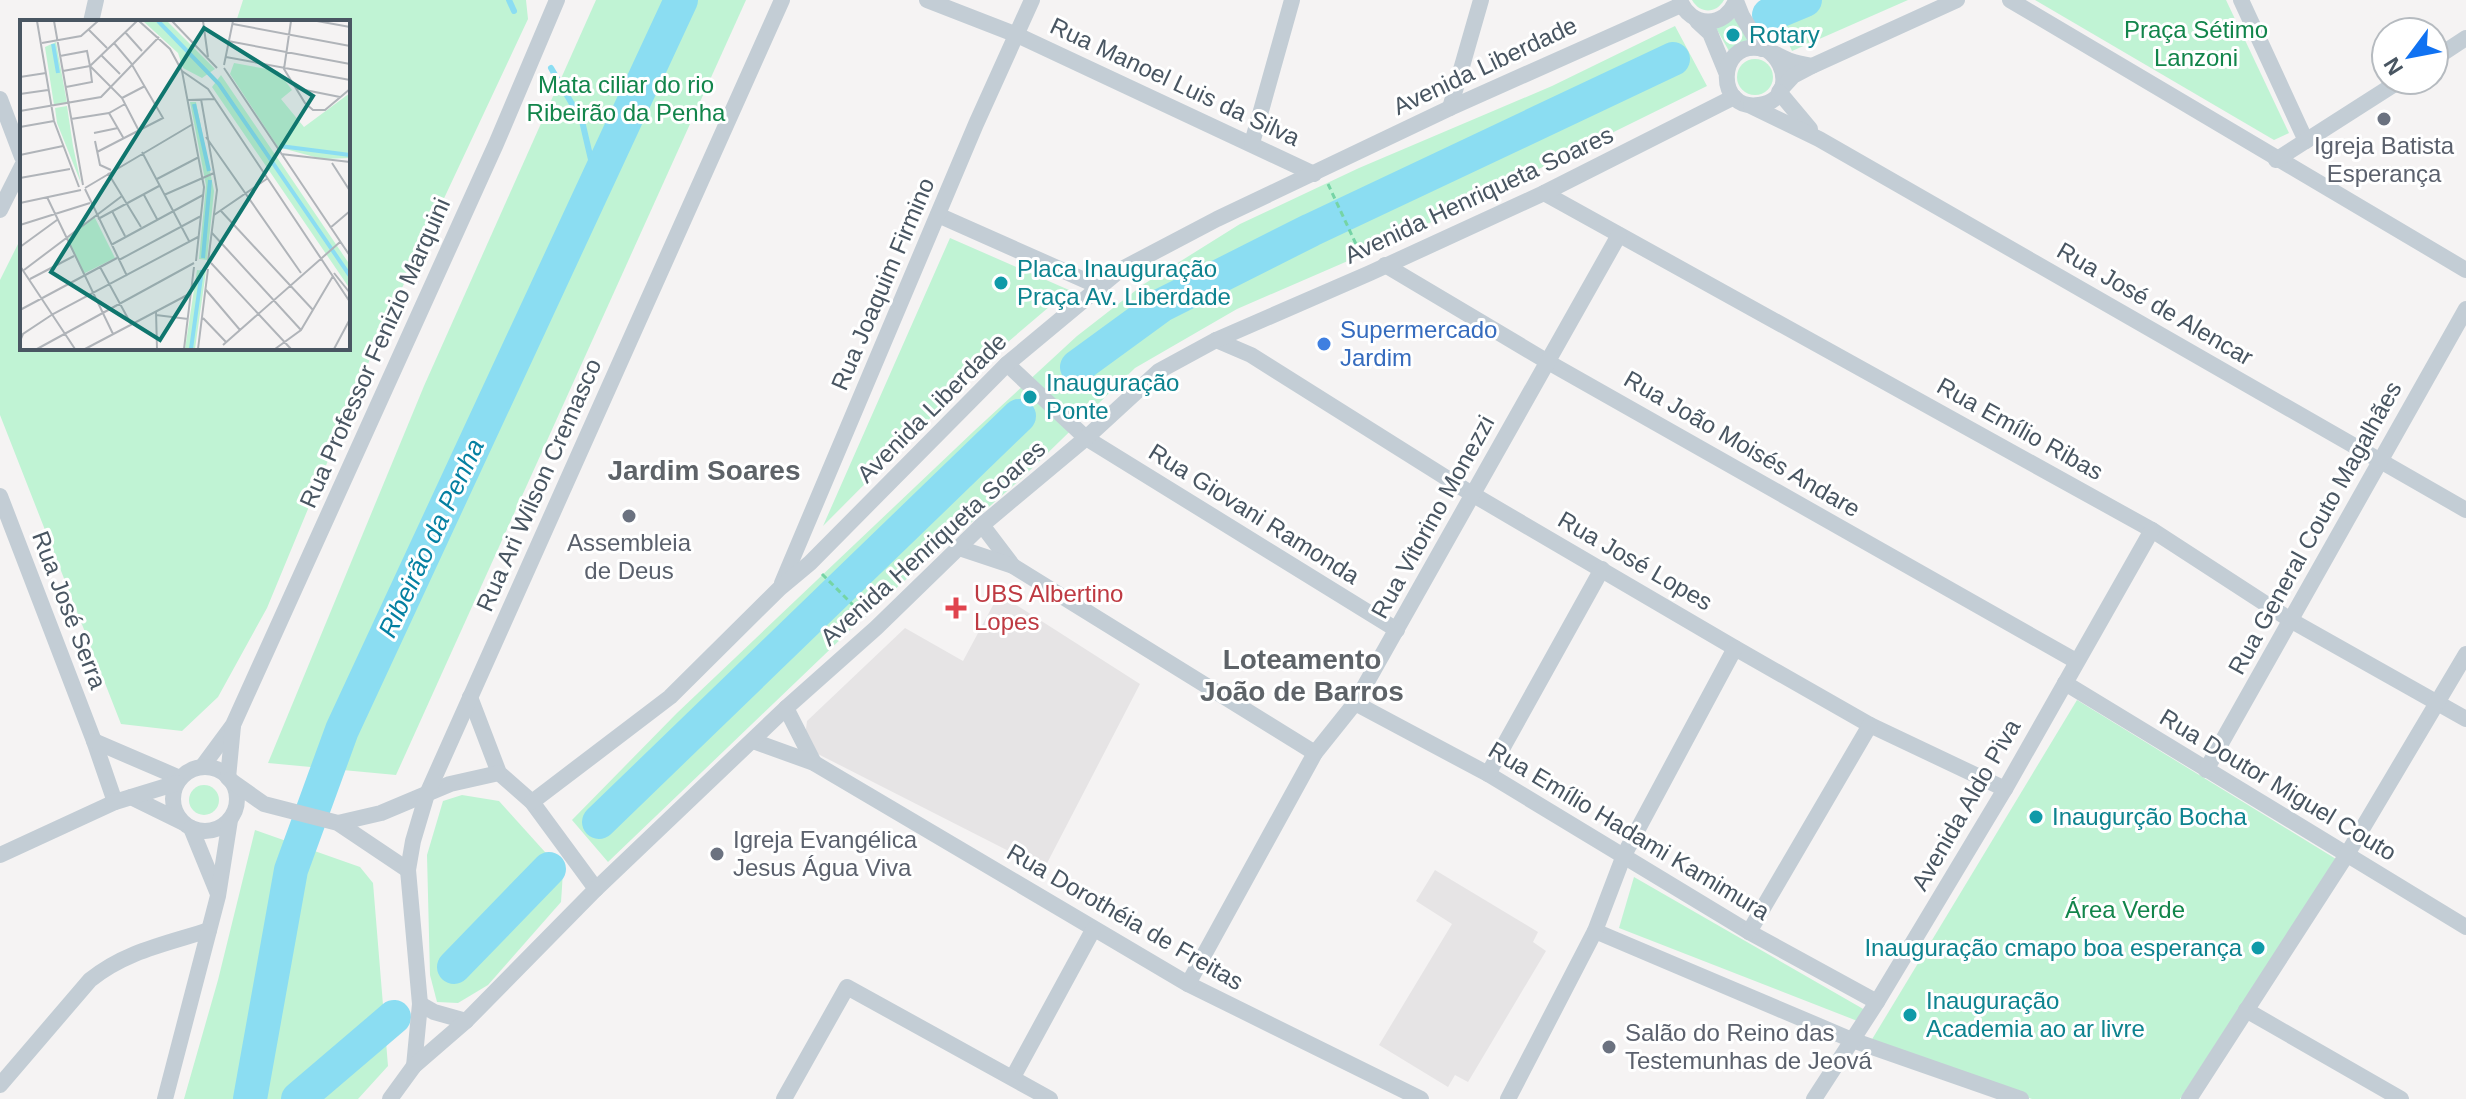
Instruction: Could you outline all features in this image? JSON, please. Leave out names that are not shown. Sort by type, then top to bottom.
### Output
[{"type":"street","points":[[91,20],[96,0]]},
{"type":"street","name":"Rua Professor Fenizio Marquini","points":[[233,725],[496,144],[557,0]]},
{"type":"street","name":"Rua Ari Wilson Cremasco","points":[[414,1066],[420,1004],[408,870],[427,794],[782,0]]},
{"type":"street","name":"Rua Manoel Luis da Silva","points":[[927,0],[1017,35],[1317,172]]},
{"type":"street","name":"Rua Joaquim Firmino","points":[[780,588],[1032,0]]},
{"type":"street","points":[[1252,143],[1292,0]]},
{"type":"street","points":[[1450,108],[1481,0]]},
{"type":"street","points":[[1695,19],[1714,22],[1722,19],[1730,13],[1736,0]]},
{"type":"street","points":[[1736,0],[1742,16],[1765,49],[1780,62],[1783,71],[1780,91],[1793,111],[1819,139]]},
{"type":"street","points":[[1751,106],[1769,102],[1793,76],[1812,66],[1957,0]]},
{"type":"street","points":[[2010,0],[2466,270]]},
{"type":"street","points":[[2241,0],[2306,141]]},
{"type":"street","points":[[1680,2],[1688,14],[1710,33],[1734,97],[1819,139]]},
{"type":"street","name":"Avenida Liberdade","points":[[532,802],[670,697],[780,588],[810,563],[1007,364],[1120,270],[1217,219],[1680,2]]},
{"type":"street","points":[[1726,72],[1728,64],[1741,51],[1749,48],[1765,49],[1791,62],[1812,66]]},
{"type":"street","points":[[2276,160],[2376,96]]},
{"type":"street","name":"Avenida Henriqueta Soares","points":[[390,1099],[414,1066],[466,1021],[596,889],[786,708],[876,628],[982,525],[1086,438],[1159,371],[1216,340],[1544,193],[1734,97]]},
{"type":"street","points":[[0,99],[20,152]]},
{"type":"street","name":"Rua José de Alencar","points":[[1819,139],[2466,510]]},
{"type":"street","points":[[0,210],[20,170]]},
{"type":"street","name":"Rua Emílio Ribas","points":[[1544,193],[2152,530],[2292,621],[2466,719]]},
{"type":"street","points":[[938,215],[1100,287]]},
{"type":"street","name":"Rua Vitorino Monezzi","points":[[1188,984],[1315,753],[1355,703],[1619,235]]},
{"type":"street","name":"Rua João Moisés Andare","points":[[1385,265],[1548,362],[2076,661]]},
{"type":"street","name":"Rua General Couto Magalhães","points":[[2206,770],[2466,309]]},
{"type":"street","points":[[1248,326],[1251,355]]},
{"type":"street","name":"Rua José Lopes","points":[[1216,340],[1251,355],[1472,494],[1870,725],[2005,789]]},
{"type":"street","name":"Rua Giovani Ramonda","points":[[1007,364],[1086,438],[1397,630]]},
{"type":"street","name":"Rua José Serra","points":[[0,496],[94,741],[123,799]]},
{"type":"street","points":[[982,525],[1013,566]]},
{"type":"street","name":"Avenida Aldo Piva","points":[[1814,1099],[1877,1002],[2005,789],[2152,530]]},
{"type":"street","points":[[959,548],[1013,566],[1315,753]]},
{"type":"street","points":[[1488,774],[1602,569]]},
{"type":"street","points":[[1508,1099],[1595,931],[1624,855],[1735,648]]},
{"type":"street","points":[[2189,1099],[2346,856],[2466,654]]},
{"type":"street","name":"Rua Doutor Miguel Couto","points":[[2065,683],[2466,927]]},
{"type":"street","points":[[470,697],[499,773],[532,802],[596,889]]},
{"type":"street","name":"Rua Emílio Hadami Kamimura","points":[[1355,703],[1488,774],[1749,932],[1877,1002]]},
{"type":"street","points":[[786,708],[814,763]]},
{"type":"street","points":[[202,767],[233,725]]},
{"type":"street","points":[[165,1099],[218,896],[235,789],[229,779],[233,725]]},
{"type":"street","points":[[1749,932],[1870,725]]},
{"type":"street","points":[[94,741],[178,780]]},
{"type":"street","name":"Rua Dorothéia de Freitas","points":[[753,741],[814,763],[1188,984],[1421,1099]]},
{"type":"street","points":[[0,855],[202,767],[213,768],[270,805],[333,821],[359,820],[471,778],[499,773]]},
{"type":"street","points":[[178,780],[173,804],[187,825],[218,896]]},
{"type":"street","points":[[123,799],[201,831],[212,831],[232,815],[270,805]]},
{"type":"street","points":[[333,821],[408,870]]},
{"type":"street","points":[[0,1085],[90,980],[107,966],[123,957],[209,930]]},
{"type":"street","points":[[1013,1077],[1093,930]]},
{"type":"street","points":[[1595,931],[1852,1040],[2021,1099]]},
{"type":"street","points":[[784,1099],[847,987],[1048,1099]]},
{"type":"street","points":[[420,1004],[434,1012],[466,1021]]},
{"type":"street","points":[[2246,1010],[2401,1099]]},
{"type":"path","points":[[1317,172],[1370,273]]},
{"type":"path","points":[[830,582],[853,604]]},
{"type":"shaded area","points":[[999,594],[1140,684],[1044,869],[816,753],[805,737],[807,721],[905,628],[963,661]]},
{"type":"shaded area","points":[[1435,870],[1538,932],[1533,942],[1546,951],[1468,1082],[1455,1075],[1448,1087],[1379,1045],[1452,924],[1416,901]]},
{"type":"green space","points":[[243,0],[526,0],[528,19],[380,335],[267,608],[218,697],[182,731],[121,724],[0,415],[0,280],[20,240],[20,350],[350,350],[350,20],[237,20]]},
{"type":"green space","name":"Mata ciliar do rio Ribeirão da Penha","points":[[596,0],[746,0],[396,775],[268,763],[424,386]]},
{"type":"green space","points":[[1692,0],[1724,0],[1717,8],[1704,10]]},
{"type":"green space","points":[[1769,0],[1908,0],[1792,51]]},
{"type":"green space","name":"Praça Sétimo Lanzoni","points":[[2035,0],[2226,0],[2289,133],[2274,140]]},
{"type":"green space","points":[[1737,17],[1750,40],[1729,51],[1716,28]]},
{"type":"green space","points":[[1675,26],[1707,86],[1387,244],[1237,309],[1135,368],[1023,477],[869,612],[608,862],[572,820],[677,713],[974,431],[1077,336],[1144,284],[1240,224],[1359,168],[1552,86]]},
{"type":"green space","points":[[1755,59],[1767,65],[1773,77],[1767,89],[1755,95],[1743,89],[1737,77],[1743,65]]},
{"type":"green space","points":[[950,238],[1069,290],[995,353],[823,526]]},
{"type":"green space","name":"Área Verde","points":[[2077,700],[2336,859],[2180,1099],[2032,1099],[1868,1046]]},
{"type":"green space","points":[[204,785],[215,789],[219,800],[215,811],[204,815],[193,811],[189,800],[193,789]]},
{"type":"green space","points":[[462,795],[499,801],[563,872],[561,902],[488,985],[458,1003],[437,1002],[430,975],[427,855],[443,801]]},
{"type":"green space","points":[[255,830],[360,867],[373,883],[388,1066],[358,1099],[184,1099],[218,980]]},
{"type":"green space","points":[[1634,877],[1865,1010],[1860,1022],[1619,928]]},
{"type":"waterway","points":[[509,0],[514,11]]},
{"type":"waterway","name":"Ribeirão da Penha","points":[[250,1099],[291,870],[342,730],[681,0]]},
{"type":"waterway","points":[[1769,15],[1805,0]]},
{"type":"waterway","points":[[1077,367],[1162,305],[1311,230],[1673,59]]},
{"type":"waterway","points":[[551,68],[582,121],[596,181]]},
{"type":"waterway","points":[[599,822],[1019,416]]},
{"type":"waterway","points":[[454,967],[549,869]]},
{"type":"waterway","points":[[298,1099],[394,1017]]},
{"type":"place","name":"Rotary","points":[[1733,35]]},
{"type":"place","name":"Igreja Batista Esperança","points":[[2384,119]]},
{"type":"place","name":"Placa Inauguração Praça Av. Liberdade","points":[[1001,283]]},
{"type":"place","name":"Supermercado Jardim","points":[[1324,344]]},
{"type":"place","name":"Inauguração Ponte","points":[[1030,397]]},
{"type":"place","name":"Assembleia de Deus","points":[[629,516]]},
{"type":"place","name":"UBS Albertino Lopes","points":[[956,608]]},
{"type":"place","name":"Inaugurção Bocha","points":[[2036,817]]},
{"type":"place","name":"Igreja Evangélica Jesus Água Viva","points":[[717,854]]},
{"type":"place","name":"Inauguração cmapo boa esperança","points":[[2258,948]]},
{"type":"place","name":"Inauguração Academia ao ar livre","points":[[1910,1015]]},
{"type":"place","name":"Salão do Reino das Testemunhas de Jeová","points":[[1609,1047]]},
{"type":"district","name":"Jardim Soares","points":[[704,470]]},
{"type":"district","name":"Loteamento João de Barros","points":[[1302,675]]}]
